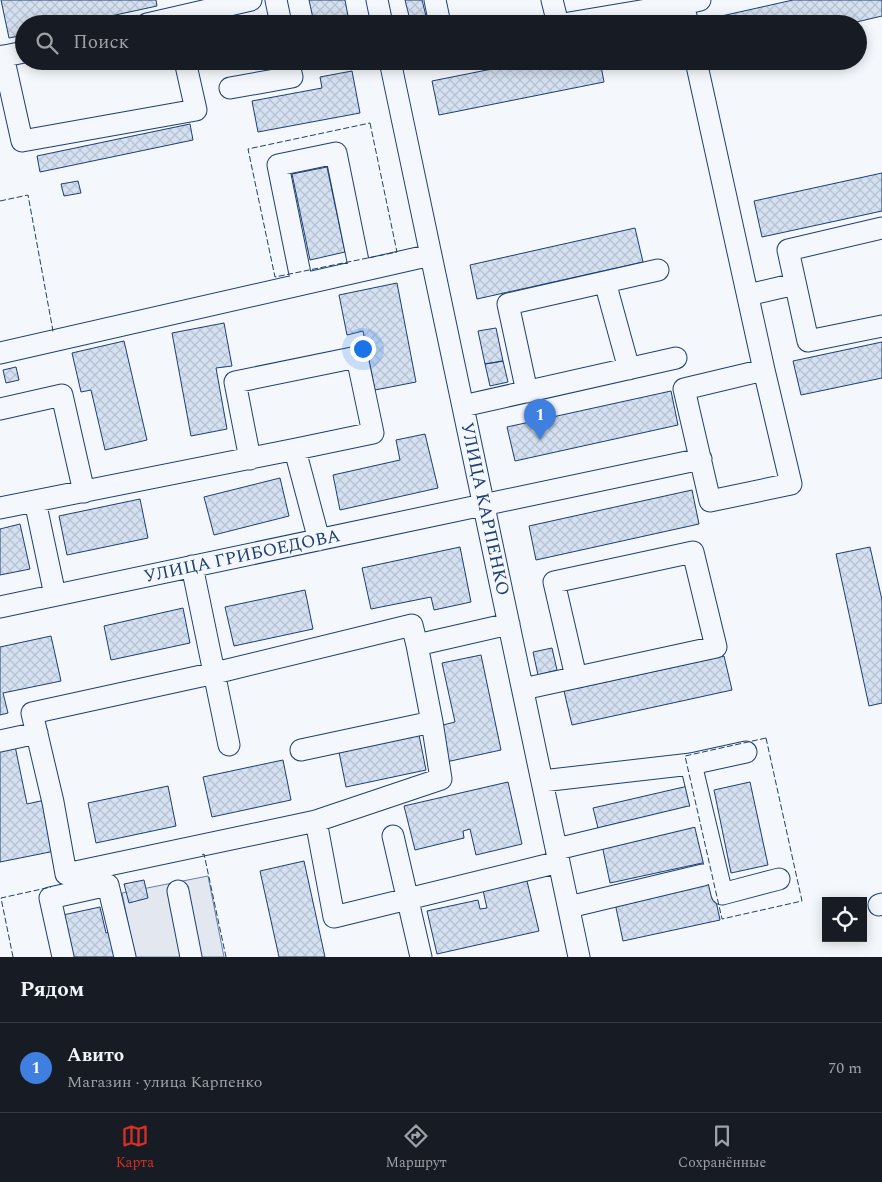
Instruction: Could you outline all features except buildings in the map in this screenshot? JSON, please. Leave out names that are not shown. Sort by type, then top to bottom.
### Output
[{"type":"street","points":[[175,14],[251,0]]},
{"type":"street","points":[[276,0],[279,15]]},
{"type":"street","points":[[377,0],[380,15]]},
{"type":"street","points":[[435,0],[438,15]]},
{"type":"street","points":[[552,0],[556,15]]},
{"type":"street","points":[[587,15],[606,8],[688,7]]},
{"type":"street","points":[[15,54],[1,57],[22,141],[196,110],[188,70]]},
{"type":"street","points":[[230,88],[292,77],[290,70]]},
{"type":"street","name":"УЛИЦА КАРПЕНКО","points":[[392,70],[579,957]]},
{"type":"street","points":[[698,70],[791,484],[710,501],[684,389],[764,370]]},
{"type":"street","points":[[302,284],[278,165],[336,153],[360,271]]},
{"type":"street","points":[[882,228],[788,250],[808,341],[882,326]]},
{"type":"street","points":[[0,352],[431,255]]},
{"type":"street","points":[[527,392],[508,304],[658,270]]},
{"type":"street","points":[[605,282],[629,369]]},
{"type":"street","points":[[748,294],[795,284]]},
{"type":"street","points":[[0,508],[84,492],[250,459],[295,450],[374,433],[357,358],[235,382],[250,459]]},
{"type":"street","points":[[463,406],[676,358]]},
{"type":"street","points":[[0,409],[62,395],[84,492]]},
{"type":"street","points":[[295,450],[319,540]]},
{"type":"street","name":"УЛИЦА ГРИБОЕДОВА","points":[[0,607],[701,459]]},
{"type":"street","points":[[35,501],[55,595]]},
{"type":"street","points":[[523,689],[576,678],[716,647],[693,552],[554,582],[576,678]]},
{"type":"street","points":[[192,566],[229,745]]},
{"type":"street","points":[[417,645],[509,624]]},
{"type":"street","points":[[412,625],[417,645],[442,779],[316,821],[66,874],[53,802],[32,713],[215,673],[412,625]]},
{"type":"street","points":[[301,750],[432,722]]},
{"type":"street","points":[[0,741],[37,733]]},
{"type":"street","points":[[542,781],[691,764],[746,752]]},
{"type":"street","points":[[691,764],[722,894],[779,879]]},
{"type":"street","points":[[316,821],[334,917],[407,900],[690,817]]},
{"type":"street","points":[[393,836],[421,957]]},
{"type":"street","points":[[569,907],[703,875]]},
{"type":"street","points":[[63,957],[50,898],[108,885],[125,957]]},
{"type":"street","points":[[178,891],[191,957]]},
{"type":"shaded area","points":[[208,876],[224,957],[135,957],[122,893]]},
{"type":"fence","points":[[370,123],[397,252],[275,277],[248,149],[370,123]]},
{"type":"fence","points":[[0,201],[28,195],[53,331],[51,332]]},
{"type":"fence","points":[[766,738],[802,901],[722,919],[685,756],[766,738]]},
{"type":"fence","points":[[202,855],[204,854],[226,957]]},
{"type":"fence","points":[[13,957],[1,898],[51,887]]},
{"type":"place","name":"Авито","points":[[540,440]]}]
